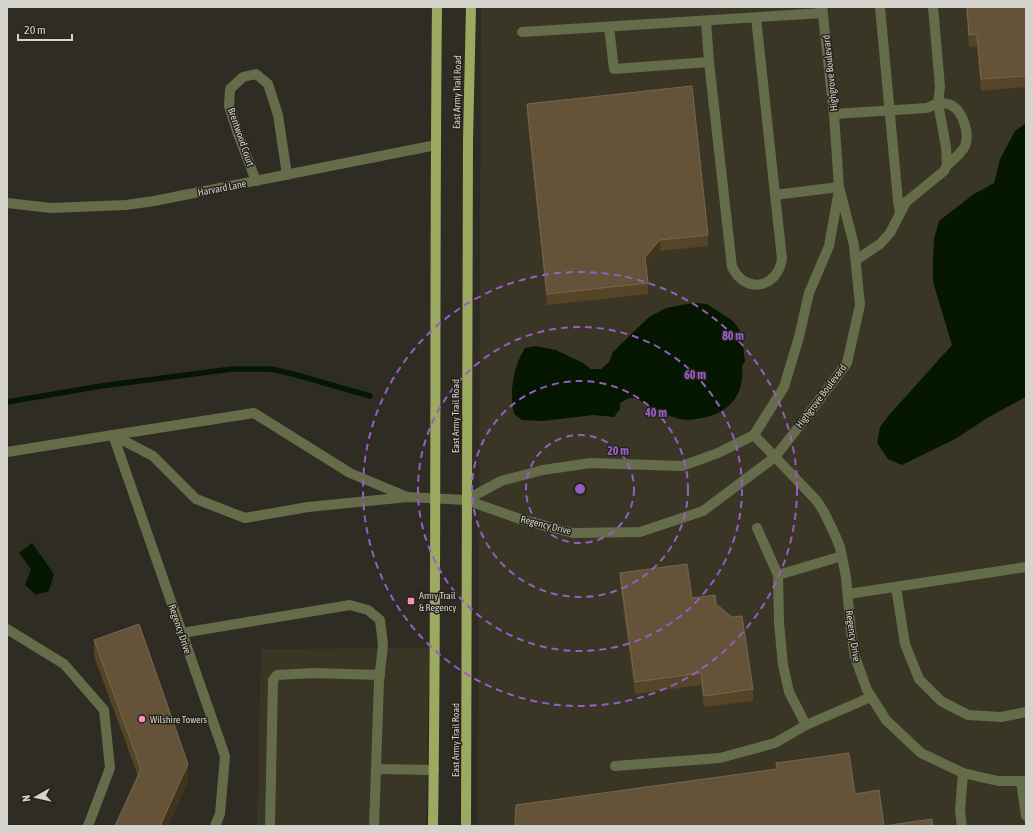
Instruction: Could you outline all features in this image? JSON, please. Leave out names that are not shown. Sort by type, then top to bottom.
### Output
[{"type":"main road","name":"East Army Trail Road","points":[[433,826],[436,498],[437,7]]},
{"type":"main road","name":"East Army Trail Road","points":[[466,826],[468,148],[471,7]]},
{"type":"street","points":[[880,7],[900,213]]},
{"type":"street","points":[[856,260],[880,244],[890,233],[906,202],[944,171],[947,164],[946,147],[938,102],[940,87],[933,7]]},
{"type":"street","points":[[522,32],[756,18],[823,10]]},
{"type":"street","name":"Highgrove Boulevard","points":[[775,457],[846,363],[860,305],[854,245],[840,187],[823,10]]},
{"type":"street","points":[[706,21],[709,62],[732,267],[742,280],[757,285],[764,284],[777,274],[781,267],[782,259],[756,18]]},
{"type":"street","points":[[609,26],[614,69],[709,62]]},
{"type":"street","name":"Brentwood Court","points":[[256,181],[229,106],[230,89],[243,77],[250,75],[256,74],[268,84],[278,115],[286,175]]},
{"type":"street","points":[[834,114],[927,108],[938,102],[950,104],[960,114],[965,125],[967,135],[965,145],[961,153],[947,164]]},
{"type":"street","name":"Harvard Lane","points":[[7,203],[51,208],[126,205],[154,201],[436,145]]},
{"type":"street","points":[[775,195],[840,187]]},
{"type":"street","name":"Highgrove Boulevard","points":[[754,435],[784,387],[799,337],[809,293],[829,246],[840,187]]},
{"type":"street","name":"Regency Drive","points":[[7,452],[254,413],[350,473],[405,497]]},
{"type":"street","name":"Regency Drive","points":[[112,435],[153,456],[196,498],[245,518],[308,507],[405,497],[436,498],[466,500],[520,519],[573,533],[640,532],[703,511],[775,457]]},
{"type":"street","name":"Regency Drive","points":[[112,435],[225,756],[220,814],[215,826]]},
{"type":"street","points":[[466,500],[501,481],[550,469],[590,463],[682,466],[718,453],[754,435]]},
{"type":"street","name":"Regency Drive","points":[[754,435],[817,501],[835,535],[840,547],[846,577],[855,658],[867,690],[886,720],[921,754],[963,773],[998,781],[1024,781]]},
{"type":"street","points":[[757,528],[778,575],[779,622],[783,665],[789,692],[806,725]]},
{"type":"street","points":[[778,575],[842,556]]},
{"type":"street","points":[[848,594],[1026,567]]},
{"type":"street","points":[[896,587],[905,644],[919,679],[941,701],[968,715],[1001,717],[1026,712]]},
{"type":"street","points":[[182,633],[350,605],[368,610],[380,620],[383,645],[380,675],[374,826]]},
{"type":"street","points":[[7,629],[64,664],[104,710],[110,768],[88,826]]},
{"type":"street","points":[[270,826],[273,680],[276,675],[313,673],[380,675]]},
{"type":"street","points":[[615,766],[720,758],[775,743],[806,725],[871,697]]},
{"type":"street","points":[[376,770],[434,770]]},
{"type":"street","points":[[962,826],[960,811],[963,773]]},
{"type":"street","points":[[1024,781],[1026,816]]},
{"type":"shaded area","points":[[481,7],[1026,7],[1026,826],[478,826]]},
{"type":"shaded area","points":[[1026,123],[1026,397],[987,418],[957,438],[902,465],[888,459],[877,443],[880,427],[952,345],[933,282],[934,239],[939,221],[974,194],[994,183],[1000,159],[1015,131]]},
{"type":"shaded area","points":[[696,303],[707,304],[733,321],[739,329],[742,339],[745,361],[742,366],[741,385],[734,401],[720,412],[702,418],[683,420],[663,413],[635,398],[629,398],[620,403],[620,409],[614,417],[593,415],[543,421],[522,420],[514,414],[512,397],[513,380],[521,355],[525,348],[535,346],[556,350],[583,363],[591,369],[601,369],[609,362],[613,352],[649,317],[666,308]]},
{"type":"shaded area","points":[[32,543],[54,574],[49,591],[36,595],[25,585],[31,569],[19,553]]},
{"type":"shaded area","points":[[429,648],[426,826],[257,826],[261,649]]},
{"type":"building","points":[[967,7],[1026,7],[1026,76],[981,79],[977,34],[969,35]]},
{"type":"building","points":[[692,86],[708,235],[660,240],[645,257],[648,283],[547,294],[527,104]]},
{"type":"building","points":[[687,564],[692,598],[715,595],[716,604],[732,617],[742,616],[753,689],[704,696],[701,673],[635,682],[620,573]]},
{"type":"building","name":"Wilshire Towers","points":[[139,624],[188,764],[160,826],[115,826],[141,769],[94,640]]},
{"type":"building","points":[[849,753],[855,794],[879,790],[884,826],[515,826],[516,805],[777,769],[776,763]]},
{"type":"building","points":[[932,819],[933,826],[884,826]]},
{"type":"waterway","points":[[7,402],[101,386],[232,369],[271,369],[370,396]]},
{"type":"place","name":"Army Trail & Regency","points":[[411,601]]},
{"type":"place","name":"Wilshire Towers","points":[[142,719]]}]
